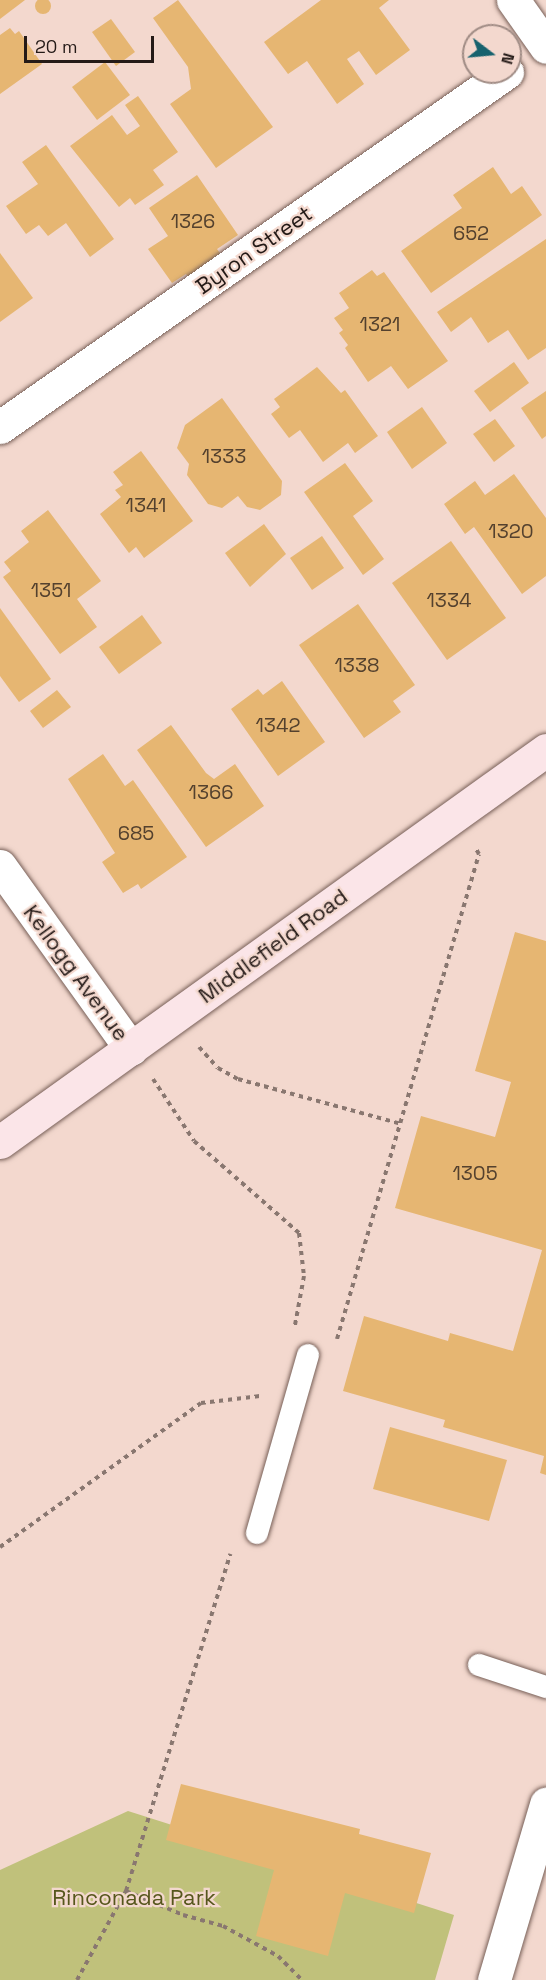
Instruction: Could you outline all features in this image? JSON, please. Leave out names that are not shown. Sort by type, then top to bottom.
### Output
[{"type":"main road","name":"Middlefield Road","points":[[0,1142],[546,750]]},
{"type":"street","points":[[513,0],[546,45]]},
{"type":"street","name":"Byron Street","points":[[522,62],[546,45]]},
{"type":"street","name":"Byron Street","points":[[0,427],[490,84]]},
{"type":"street","name":"Kellogg Avenue","points":[[0,866],[131,1049]]},
{"type":"street","points":[[494,1980],[546,1804]]},
{"type":"lane","points":[[257,1533],[309,1355]]},
{"type":"lane","points":[[479,1665],[546,1687]]},
{"type":"path","points":[[309,1355],[335,1348],[479,854],[450,819]]},
{"type":"path","points":[[176,1015],[204,1055],[238,1079],[401,1124]]},
{"type":"path","points":[[131,1049],[194,1141],[299,1233],[304,1276],[293,1332]]},
{"type":"path","points":[[0,1547],[201,1403],[273,1394]]},
{"type":"path","points":[[77,1980],[126,1891],[232,1549]]},
{"type":"path","points":[[126,1891],[183,1916],[223,1926],[278,1956],[302,1980]]},
{"type":"green space","name":"Rinconada Park","points":[[128,1811],[454,1915],[435,1980],[0,1980],[0,1870]]},
{"type":"building","points":[[40,-2],[46,-2],[51,6],[49,12],[40,14],[35,9],[35,3]]},
{"type":"building","points":[[0,0],[25,0],[0,19]]},
{"type":"building","points":[[178,0],[273,127],[216,168],[170,104],[191,89],[188,67],[153,18]]},
{"type":"building","points":[[321,0],[389,0],[379,8],[410,50],[376,75],[359,51],[347,59],[364,84],[337,104],[307,61],[288,74],[264,42]]},
{"type":"building","points":[[111,19],[135,52],[116,66],[92,32]]},
{"type":"building","points":[[10,28],[15,34],[19,31],[42,64],[0,94],[0,35]]},
{"type":"building","points":[[105,62],[130,95],[97,120],[72,87]]},
{"type":"building","points":[[138,96],[178,152],[153,170],[164,185],[135,205],[130,198],[119,207],[70,146],[112,115],[127,135],[140,126],[125,105]]},
{"type":"building","points":[[46,145],[114,239],[90,257],[66,223],[48,236],[39,225],[26,234],[6,206],[38,184],[22,162]]},
{"type":"building","points":[[493,167],[511,194],[522,186],[542,215],[431,293],[401,251],[462,208],[453,195]]},
{"type":"building","points":[[197,175],[238,235],[217,249],[223,257],[190,280],[186,274],[172,283],[148,249],[168,236],[149,208]]},
{"type":"building","points":[[546,239],[546,348],[528,360],[508,330],[488,343],[471,317],[451,332],[437,312]]},
{"type":"building","points":[[0,253],[33,298],[0,322]]},
{"type":"building","points":[[372,270],[377,276],[384,272],[448,361],[408,389],[391,366],[368,382],[345,348],[348,345],[339,333],[343,330],[334,318],[349,308],[339,293]]},
{"type":"building","points":[[514,362],[529,383],[490,412],[474,391]]},
{"type":"building","points":[[317,367],[341,393],[345,390],[378,436],[355,453],[348,443],[323,462],[300,430],[289,438],[271,414],[280,407],[274,399]]},
{"type":"building","points":[[546,391],[546,436],[542,439],[521,408]]},
{"type":"building","points":[[222,398],[282,481],[281,495],[260,510],[247,507],[238,496],[222,508],[208,504],[187,475],[189,464],[177,448],[185,425]]},
{"type":"building","points":[[422,407],[447,443],[412,469],[387,432]]},
{"type":"building","points":[[495,419],[515,446],[494,462],[473,434]]},
{"type":"building","points":[[141,451],[193,521],[144,558],[136,547],[129,553],[100,514],[121,497],[115,490],[123,485],[113,472]]},
{"type":"building","points":[[345,463],[373,501],[353,516],[384,559],[363,575],[304,492]]},
{"type":"building","points":[[514,474],[546,518],[546,576],[522,594],[474,527],[465,534],[444,504],[475,481],[485,495]]},
{"type":"building","points":[[48,510],[101,581],[77,599],[97,627],[60,654],[3,577],[11,571],[4,562],[29,542],[21,531]]},
{"type":"building","points":[[264,524],[286,554],[250,587],[225,553]]},
{"type":"building","points":[[322,536],[344,568],[312,590],[290,558]]},
{"type":"building","points":[[451,541],[506,618],[447,660],[392,583]]},
{"type":"building","points":[[358,604],[415,685],[393,701],[401,712],[364,738],[299,645]]},
{"type":"building","points":[[0,608],[51,679],[19,702],[0,676]]},
{"type":"building","points":[[142,615],[162,643],[119,674],[99,647]]},
{"type":"building","points":[[282,681],[325,742],[278,776],[231,709],[258,689],[263,695]]},
{"type":"building","points":[[57,690],[71,707],[43,728],[30,711]]},
{"type":"building","points":[[171,725],[206,773],[214,779],[235,764],[264,806],[206,847],[137,750]]},
{"type":"building","points":[[103,754],[125,786],[133,780],[187,857],[141,889],[138,884],[123,893],[102,862],[115,853],[68,779]]},
{"type":"building","points":[[515,932],[546,941],[546,1475],[540,1473],[544,1456],[443,1427],[445,1420],[343,1391],[364,1316],[448,1341],[450,1333],[513,1351],[542,1250],[395,1208],[421,1116],[495,1137],[511,1082],[475,1071]]},
{"type":"building","points":[[390,1427],[507,1460],[489,1521],[373,1489]]},
{"type":"building","points":[[181,1784],[360,1829],[359,1834],[431,1853],[414,1913],[345,1893],[328,1956],[256,1936],[274,1870],[166,1840]]}]
